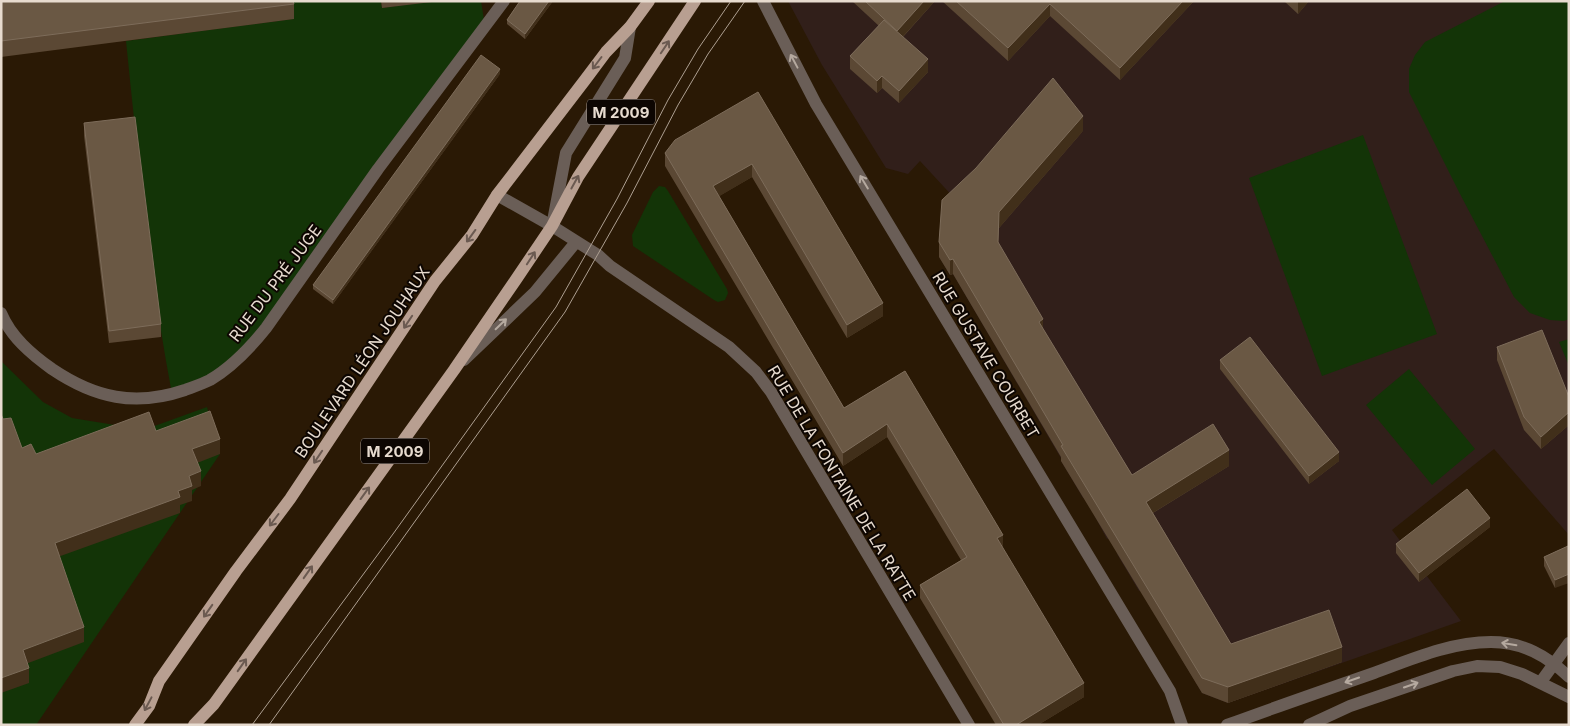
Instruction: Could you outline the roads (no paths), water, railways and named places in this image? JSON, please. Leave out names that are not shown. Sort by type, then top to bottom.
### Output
[{"type":"main road","name":"BOULEVARD LÉON JOUHAUX","points":[[135,725],[149,706],[159,681],[236,571],[290,499],[435,281],[472,236],[497,195],[606,52],[630,27],[648,1]]},
{"type":"main road","name":"BOULEVARD LÉON JOUHAUX","points":[[194,725],[214,704],[454,370],[552,226],[578,176],[696,1]]},
{"type":"street","name":"RUE DU PRÉ JUGE","points":[[1,313],[20,344],[41,362],[68,380],[98,393],[118,398],[143,400],[164,397],[209,380],[249,349],[266,328],[378,170],[504,1]]},
{"type":"street","name":"RUE GUSTAVE COURBET","points":[[763,1],[816,104],[1170,691],[1182,725]]},
{"type":"street","name":"BOULEVARD LÉON JOUHAUX","points":[[552,226],[566,153],[625,58],[630,27]]},
{"type":"street","name":"RUE DE LA FONTAINE DE LA RATTE","points":[[497,195],[598,255],[610,266],[730,347],[756,372],[771,392],[969,725]]},
{"type":"street","name":"BOULEVARD LÉON JOUHAUX","points":[[454,370],[535,292],[576,242]]},
{"type":"street","points":[[1227,725],[1428,654],[1471,643],[1493,642],[1516,645],[1533,650],[1554,662],[1569,677]]},
{"type":"street","points":[[1540,683],[1569,642]]},
{"type":"street","points":[[1309,725],[1350,706],[1453,671],[1478,666],[1500,667],[1522,674],[1569,698]]},
{"type":"tram line","points":[[252,725],[393,534],[556,307],[617,199],[668,100],[698,49],[731,1]]},
{"type":"tram line","points":[[269,725],[565,312],[627,203],[678,105],[708,54],[745,1]]}]
